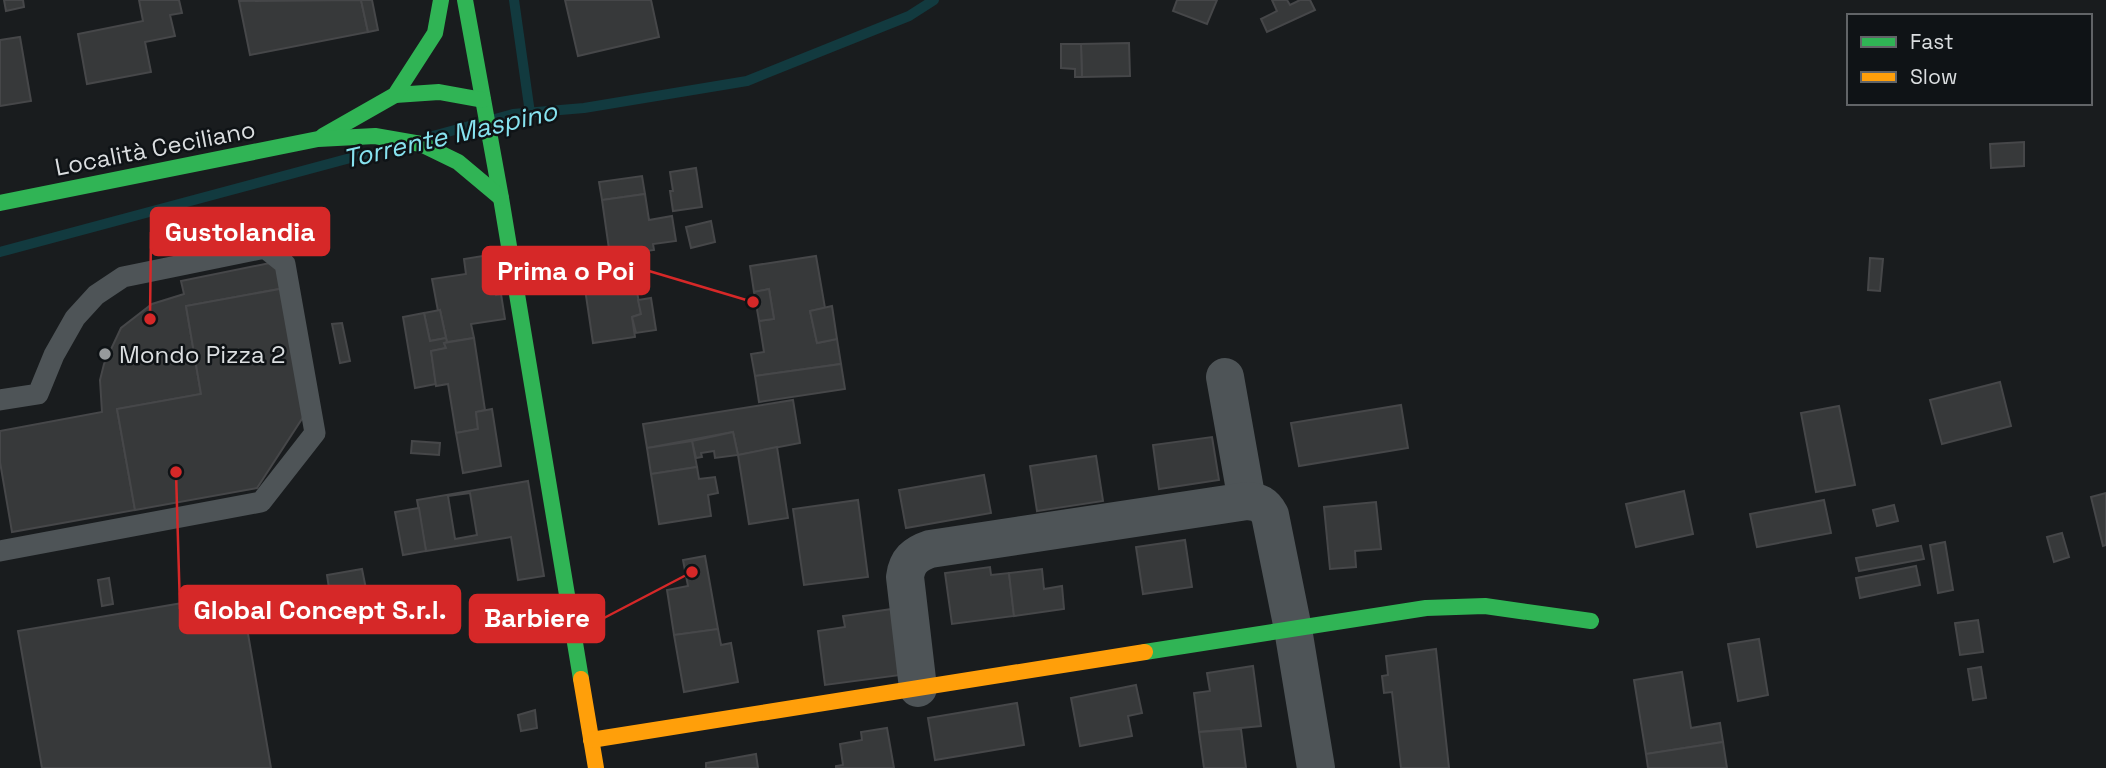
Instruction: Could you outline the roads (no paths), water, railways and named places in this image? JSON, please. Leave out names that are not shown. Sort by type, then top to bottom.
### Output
[{"type":"street","points":[[395,95],[435,33],[441,0]]},
{"type":"street","points":[[465,0],[501,198],[596,768]]},
{"type":"street","points":[[318,139],[395,95],[430,90],[449,91],[483,100]]},
{"type":"street","points":[[318,139],[375,136],[421,144],[458,162],[501,198]]},
{"type":"street","name":"Località Ceciliano","points":[[0,203],[318,139]]},
{"type":"street","points":[[1225,377],[1247,501]]},
{"type":"street","points":[[918,688],[905,577],[906,567],[919,553],[930,549],[1247,501],[1258,502],[1266,507],[1270,515],[1293,629],[1316,768]]},
{"type":"street","points":[[591,740],[1455,606],[1485,606],[1591,621]]},
{"type":"lane","points":[[0,400],[38,394],[54,355],[75,318],[96,295],[123,276],[265,248],[285,264],[315,433],[261,502],[0,551]]},
{"type":"waterway","points":[[514,0],[530,113]]},
{"type":"waterway","name":"Torrente Maspino","points":[[429,137],[513,114],[584,108],[747,81],[909,16],[934,0]]},
{"type":"waterway","name":"Torrente Maspino","points":[[0,252],[369,153]]},
{"type":"place","name":"Prima o Poi","points":[[753,302]]},
{"type":"place","name":"Gustolandia","points":[[150,319]]},
{"type":"place","name":"Mondo Pizza 2","points":[[105,354]]},
{"type":"place","name":"Global Concept S.r.l.","points":[[176,472]]},
{"type":"place","name":"Barbiere","points":[[692,572]]}]
